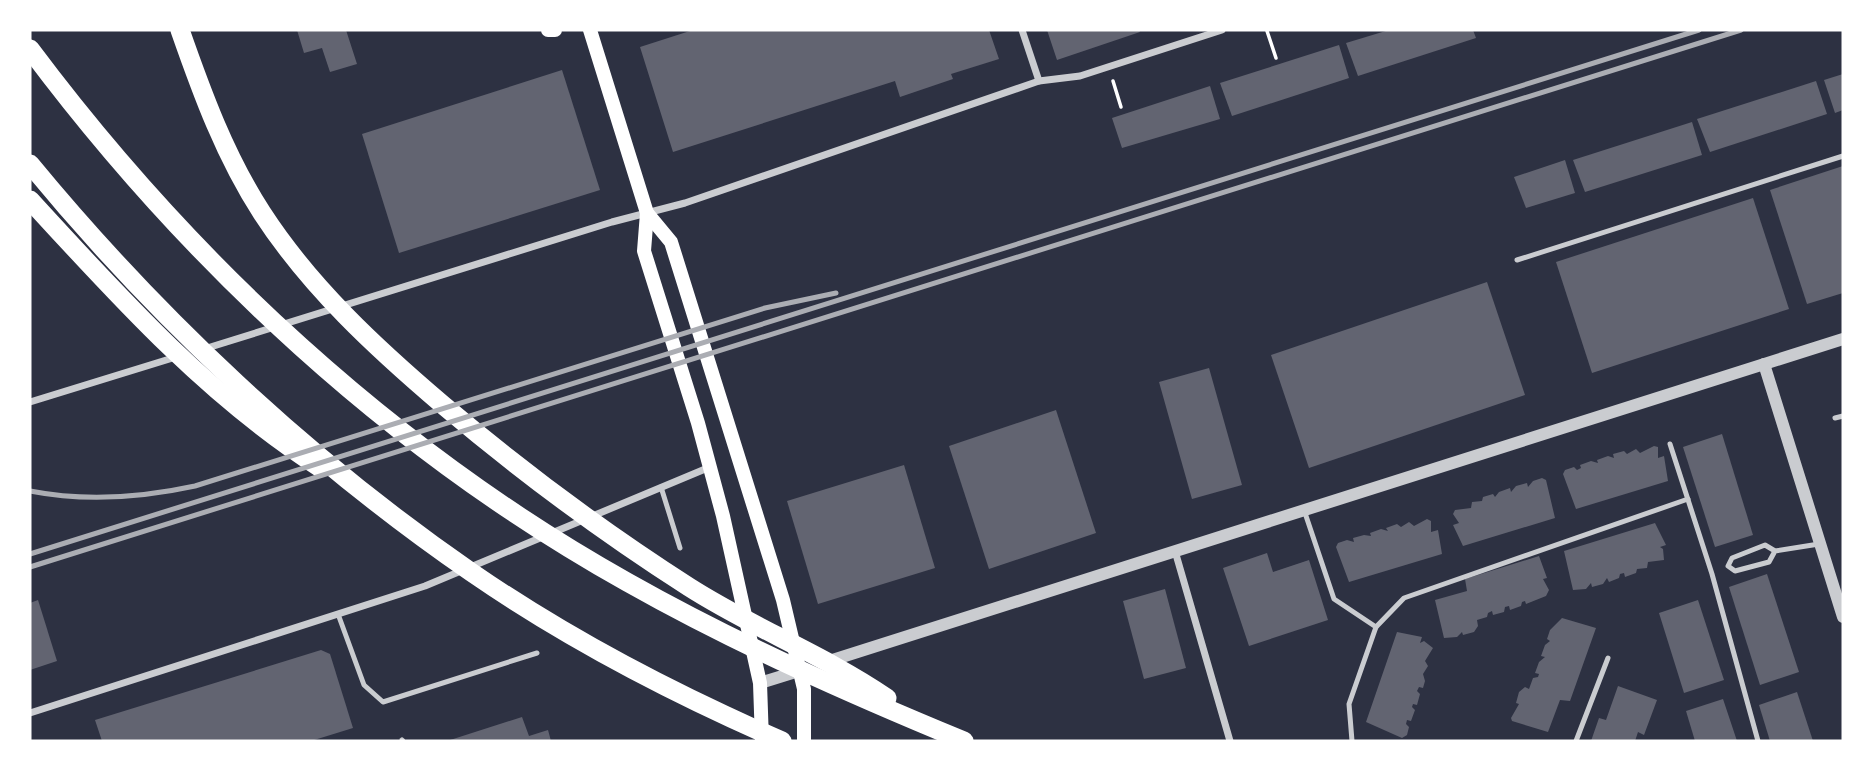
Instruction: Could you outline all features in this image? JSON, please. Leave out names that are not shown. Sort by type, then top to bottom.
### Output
[{"type":"highway","points":[[180,30],[209,111],[238,172],[292,254],[346,316],[387,356],[546,489],[690,588],[773,635],[844,668],[929,726]]},
{"type":"highway","points":[[30,50],[116,158],[207,255],[272,320],[386,418],[540,529],[626,582],[723,633],[959,739]]},
{"type":"highway","points":[[30,164],[125,272],[261,404],[370,497],[472,573],[541,618],[641,674],[782,741]]},
{"type":"highway","points":[[30,200],[100,277],[246,415],[302,456],[370,497]]},
{"type":"main road","points":[[548,30],[555,30]]},
{"type":"main road","points":[[590,30],[647,213],[644,251],[710,466],[760,683],[762,741]]},
{"type":"main road","points":[[647,213],[671,242],[783,600],[800,671],[805,711],[804,741]]},
{"type":"street","points":[[1022,30],[1039,81]]},
{"type":"street","points":[[30,402],[685,203],[1039,81],[1080,76],[1223,30]]},
{"type":"street","points":[[760,683],[1843,339]]},
{"type":"street","points":[[1764,364],[1843,617]]},
{"type":"street","points":[[30,713],[425,586],[710,466]]},
{"type":"street","points":[[1175,551],[1230,741]]},
{"type":"lane","points":[[1517,260],[1843,156]]},
{"type":"lane","points":[[1835,418],[1843,416]]},
{"type":"lane","points":[[1670,444],[1711,571],[1758,741]]},
{"type":"lane","points":[[661,487],[680,548]]},
{"type":"lane","points":[[1352,741],[1349,704],[1376,627],[1404,598],[1688,499]]},
{"type":"lane","points":[[1304,510],[1334,599],[1376,627]]},
{"type":"lane","points":[[1711,571],[1728,566],[1732,558],[1765,545],[1775,551],[1819,544]]},
{"type":"lane","points":[[1728,566],[1735,571],[1769,562],[1775,551]]},
{"type":"lane","points":[[338,614],[364,685],[383,702],[537,653]]},
{"type":"lane","points":[[1576,741],[1608,658]]},
{"type":"path","points":[[1267,31],[1276,58]]},
{"type":"path","points":[[1113,81],[1121,107]]},
{"type":"building","points":[[297,30],[346,30],[357,64],[330,72],[322,48],[304,53]]},
{"type":"building","points":[[693,30],[989,30],[999,59],[951,74],[953,79],[900,97],[895,81],[673,152],[640,47]]},
{"type":"building","points":[[1047,30],[1139,30],[1140,32],[1057,60]]},
{"type":"building","points":[[1389,30],[1473,30],[1476,38],[1358,76],[1346,43]]},
{"type":"building","points":[[1339,45],[1349,78],[1232,116],[1220,83]]},
{"type":"building","points":[[562,70],[600,190],[399,253],[362,134]]},
{"type":"building","points":[[1843,74],[1843,110],[1835,113],[1824,80]]},
{"type":"building","points":[[1816,81],[1827,114],[1710,152],[1697,119]]},
{"type":"building","points":[[1210,86],[1220,119],[1122,148],[1112,118]]},
{"type":"building","points":[[1692,122],[1702,155],[1585,192],[1573,160]]},
{"type":"building","points":[[1565,160],[1575,193],[1526,208],[1514,177]]},
{"type":"building","points":[[1843,166],[1843,293],[1807,304],[1770,190]]},
{"type":"building","points":[[1753,198],[1789,309],[1592,373],[1556,262]]},
{"type":"building","points":[[1487,282],[1525,395],[1309,468],[1271,355]]},
{"type":"building","points":[[1209,368],[1242,485],[1192,499],[1159,382]]},
{"type":"building","points":[[1056,410],[1096,533],[989,569],[949,446]]},
{"type":"building","points":[[1722,434],[1753,535],[1715,547],[1683,447]]},
{"type":"building","points":[[1654,446],[1658,447],[1658,458],[1664,456],[1668,481],[1576,509],[1563,474],[1565,470],[1574,467],[1577,470],[1581,468],[1580,465],[1591,461],[1598,463],[1597,460],[1608,456],[1614,458],[1613,454],[1624,451],[1627,454],[1636,449],[1640,453]]},
{"type":"building","points":[[904,465],[935,568],[818,604],[787,501]]},
{"type":"building","points":[[1542,478],[1546,480],[1555,518],[1463,546],[1453,525],[1459,523],[1453,514],[1455,510],[1471,508],[1472,502],[1482,501],[1483,497],[1493,494],[1495,497],[1499,492],[1510,488],[1511,492],[1516,486],[1527,483],[1528,487],[1533,481]]},
{"type":"building","points":[[1427,519],[1431,521],[1431,532],[1438,530],[1442,554],[1349,582],[1336,547],[1338,543],[1347,540],[1354,542],[1353,538],[1371,536],[1370,533],[1381,529],[1388,531],[1386,528],[1397,524],[1401,527],[1409,522],[1414,526]]},
{"type":"building","points":[[1655,523],[1666,545],[1660,547],[1663,549],[1664,560],[1648,562],[1647,568],[1637,569],[1636,573],[1625,577],[1624,573],[1620,574],[1619,578],[1609,582],[1607,578],[1603,584],[1592,587],[1591,583],[1586,589],[1573,590],[1564,551]]},
{"type":"building","points":[[1267,553],[1273,572],[1309,560],[1328,620],[1249,646],[1223,568]]},
{"type":"building","points":[[1539,556],[1547,578],[1543,579],[1549,590],[1546,596],[1526,604],[1525,601],[1522,602],[1521,606],[1510,610],[1509,606],[1505,607],[1504,612],[1493,615],[1492,611],[1487,617],[1477,620],[1478,626],[1474,632],[1463,635],[1462,632],[1457,637],[1444,638],[1435,600],[1467,591],[1465,579]]},
{"type":"building","points":[[1767,574],[1799,672],[1760,685],[1729,587]]},
{"type":"building","points":[[1165,589],[1186,668],[1144,679],[1123,601]]},
{"type":"building","points":[[38,600],[57,661],[30,670],[30,603]]},
{"type":"building","points":[[1698,600],[1724,680],[1684,693],[1659,613]]},
{"type":"building","points":[[1562,618],[1596,628],[1570,701],[1560,700],[1548,732],[1512,721],[1511,718],[1519,704],[1516,703],[1519,692],[1525,687],[1529,689],[1533,678],[1538,677],[1539,674],[1535,673],[1539,662],[1545,657],[1541,656],[1545,645],[1550,641],[1547,639],[1550,630]]},
{"type":"building","points":[[1397,632],[1422,637],[1420,643],[1424,641],[1433,648],[1425,661],[1428,666],[1423,674],[1423,688],[1419,687],[1417,691],[1420,694],[1417,705],[1413,704],[1415,710],[1411,721],[1407,720],[1407,735],[1402,738],[1366,722]]},
{"type":"building","points":[[321,650],[330,654],[353,728],[311,741],[102,741],[95,720]]},
{"type":"building","points":[[1618,686],[1657,700],[1644,735],[1638,732],[1635,741],[1591,741],[1599,718],[1606,720]]},
{"type":"building","points":[[1797,692],[1813,741],[1770,741],[1759,705]]},
{"type":"building","points":[[1723,699],[1737,741],[1695,741],[1686,711]]},
{"type":"building","points":[[522,717],[529,736],[548,730],[551,741],[447,741]]},
{"type":"railway","points":[[30,554],[1699,30]]},
{"type":"railway","points":[[30,567],[1741,30]]},
{"type":"railway","points":[[30,491],[72,497],[113,497],[195,486],[765,308],[836,293]]}]
